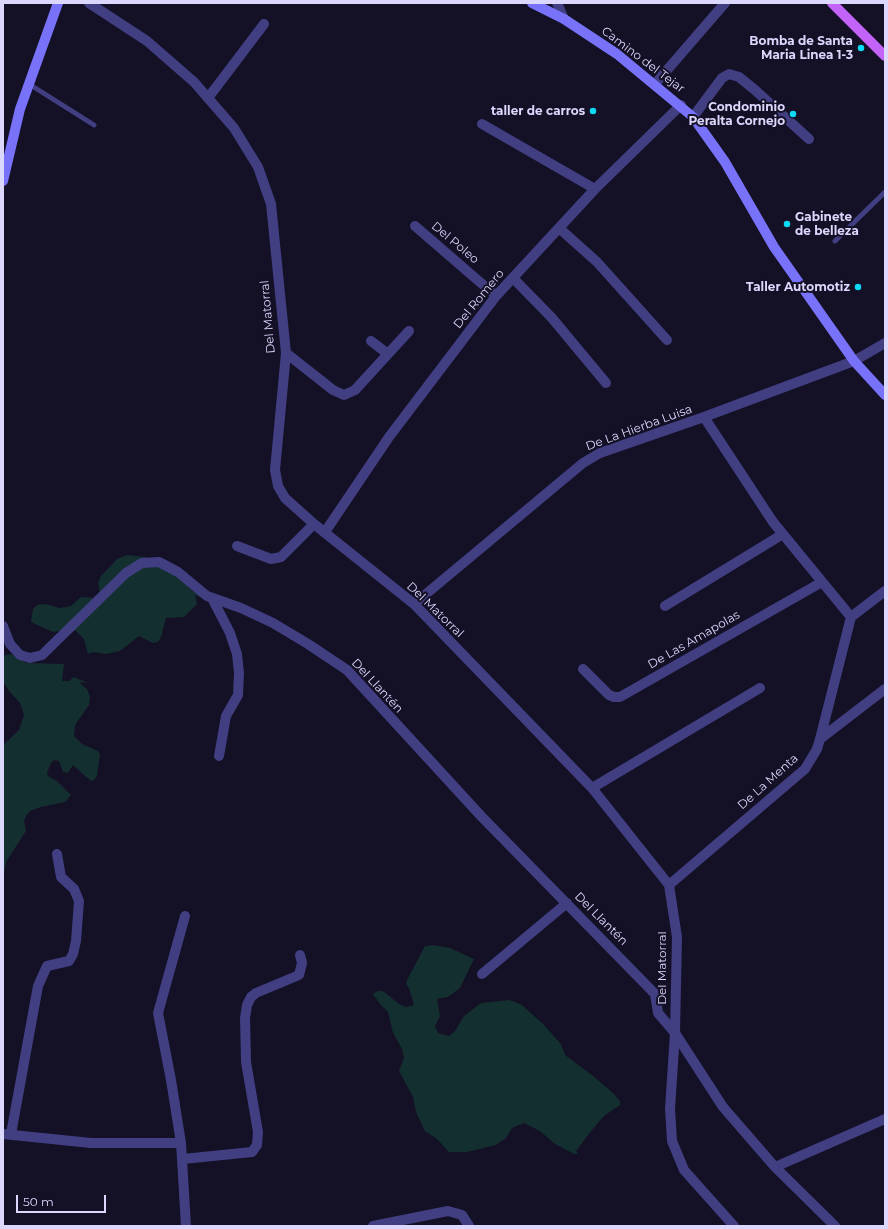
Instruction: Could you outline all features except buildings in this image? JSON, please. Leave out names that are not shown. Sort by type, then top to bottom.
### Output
[{"type":"main road","points":[[832,3],[885,56]]},
{"type":"street","points":[[3,181],[19,116],[58,3]]},
{"type":"street","name":"Del Matorral","points":[[89,3],[147,41],[194,82],[234,128],[258,167],[271,204],[286,353],[275,470],[278,486],[285,498],[314,524],[414,604],[592,788],[669,885],[677,937],[675,1034],[670,1109],[672,1141],[684,1170],[734,1226]]},
{"type":"street","name":"Camino del Tejar","points":[[532,3],[564,18],[617,54],[681,105],[693,117],[725,162],[774,247],[854,361],[885,395]]},
{"type":"street","points":[[557,3],[564,18]]},
{"type":"street","points":[[655,84],[725,3]]},
{"type":"street","points":[[208,98],[264,24]]},
{"type":"street","points":[[693,117],[722,78],[729,74],[739,77],[755,90],[809,139]]},
{"type":"street","name":"Del Romero","points":[[325,532],[390,437],[496,296],[595,189],[681,105]]},
{"type":"street","points":[[482,124],[595,189]]},
{"type":"street","name":"Del Poleo","points":[[415,226],[496,296]]},
{"type":"street","points":[[559,228],[597,262],[667,340]]},
{"type":"street","points":[[513,278],[552,318],[606,383]]},
{"type":"street","points":[[286,353],[332,390],[344,395],[355,390],[408,331]]},
{"type":"street","points":[[371,341],[388,354]]},
{"type":"street","name":"De La Hierba Luisa","points":[[414,604],[583,463],[600,453],[704,418],[854,361],[885,343]]},
{"type":"street","points":[[704,418],[773,522],[851,616],[885,591]]},
{"type":"street","points":[[237,546],[271,559],[281,557],[314,524]]},
{"type":"street","points":[[665,606],[783,534]]},
{"type":"street","name":"Del Llantén","points":[[3,626],[10,644],[20,655],[30,658],[42,655],[126,573],[142,563],[159,562],[178,572],[195,587],[212,598],[241,608],[273,623],[308,644],[347,670],[476,810],[650,987],[655,994],[658,1012],[675,1034]]},
{"type":"street","name":"De Las Amapolas","points":[[582,669],[614,698],[620,697],[822,582]]},
{"type":"street","points":[[212,598],[230,633],[237,654],[239,673],[238,695],[226,716],[218,756]]},
{"type":"street","name":"De La Menta","points":[[669,885],[805,769],[817,748],[820,739],[851,616]]},
{"type":"street","points":[[592,788],[760,688]]},
{"type":"street","points":[[820,739],[885,689]]},
{"type":"street","points":[[57,854],[61,877],[74,889],[79,901],[74,954],[69,960],[47,966],[38,986],[7,1134],[91,1143],[181,1143]]},
{"type":"street","points":[[482,974],[567,903]]},
{"type":"street","points":[[185,916],[158,1013],[181,1143],[186,1226]]},
{"type":"street","points":[[183,1159],[252,1152],[257,1146],[258,1132],[246,1062],[245,1018],[247,1005],[251,997],[256,994],[299,975],[302,970],[300,955]]},
{"type":"street","points":[[675,1034],[723,1107],[775,1167],[835,1226]]},
{"type":"street","points":[[775,1167],[885,1119]]},
{"type":"street","points":[[373,1226],[448,1212],[462,1215],[469,1226]]},
{"type":"lane","points":[[29,84],[94,125]]},
{"type":"lane","points":[[835,241],[885,192]]},
{"type":"green space","points":[[127,555],[146,557],[169,570],[202,598],[195,595],[197,604],[184,617],[166,618],[161,637],[158,642],[153,643],[139,636],[120,651],[106,654],[93,652],[88,654],[84,639],[76,631],[72,629],[53,632],[31,622],[33,609],[37,605],[46,604],[60,608],[71,606],[81,597],[96,598],[100,594],[98,583],[101,576],[117,559]]},
{"type":"green space","points":[[11,654],[26,663],[64,664],[62,681],[69,681],[74,677],[88,683],[79,682],[87,689],[90,697],[89,705],[75,725],[74,736],[82,744],[98,751],[100,754],[97,776],[91,781],[73,765],[68,773],[63,772],[59,761],[54,760],[51,763],[47,773],[48,776],[57,781],[71,795],[65,802],[30,811],[24,821],[26,831],[6,862],[3,879],[3,745],[19,730],[24,715],[20,703],[3,682],[3,656]]},
{"type":"green space","points":[[433,945],[450,948],[474,959],[460,988],[448,997],[437,999],[440,1016],[435,1026],[438,1033],[449,1036],[455,1031],[464,1016],[481,1003],[509,1000],[515,1002],[522,1005],[543,1024],[561,1044],[565,1055],[592,1075],[620,1101],[620,1105],[604,1116],[592,1130],[576,1151],[578,1154],[574,1154],[555,1144],[540,1131],[524,1123],[512,1128],[506,1138],[496,1145],[467,1152],[449,1152],[437,1139],[425,1131],[416,1112],[413,1097],[399,1071],[404,1058],[402,1049],[393,1033],[388,1012],[373,994],[378,991],[383,991],[399,1004],[406,1007],[414,1005],[409,988],[406,984],[407,980],[425,946]]},
{"type":"place","name":"Bomba de Santa Maria Linea 1-3","points":[[861,48]]},
{"type":"place","name":"taller de carros","points":[[593,111]]},
{"type":"place","name":"Condominio Peralta Cornejo","points":[[793,114]]},
{"type":"place","name":"Gabinete de belleza","points":[[787,224]]},
{"type":"place","name":"Taller Automotiz","points":[[858,287]]}]
